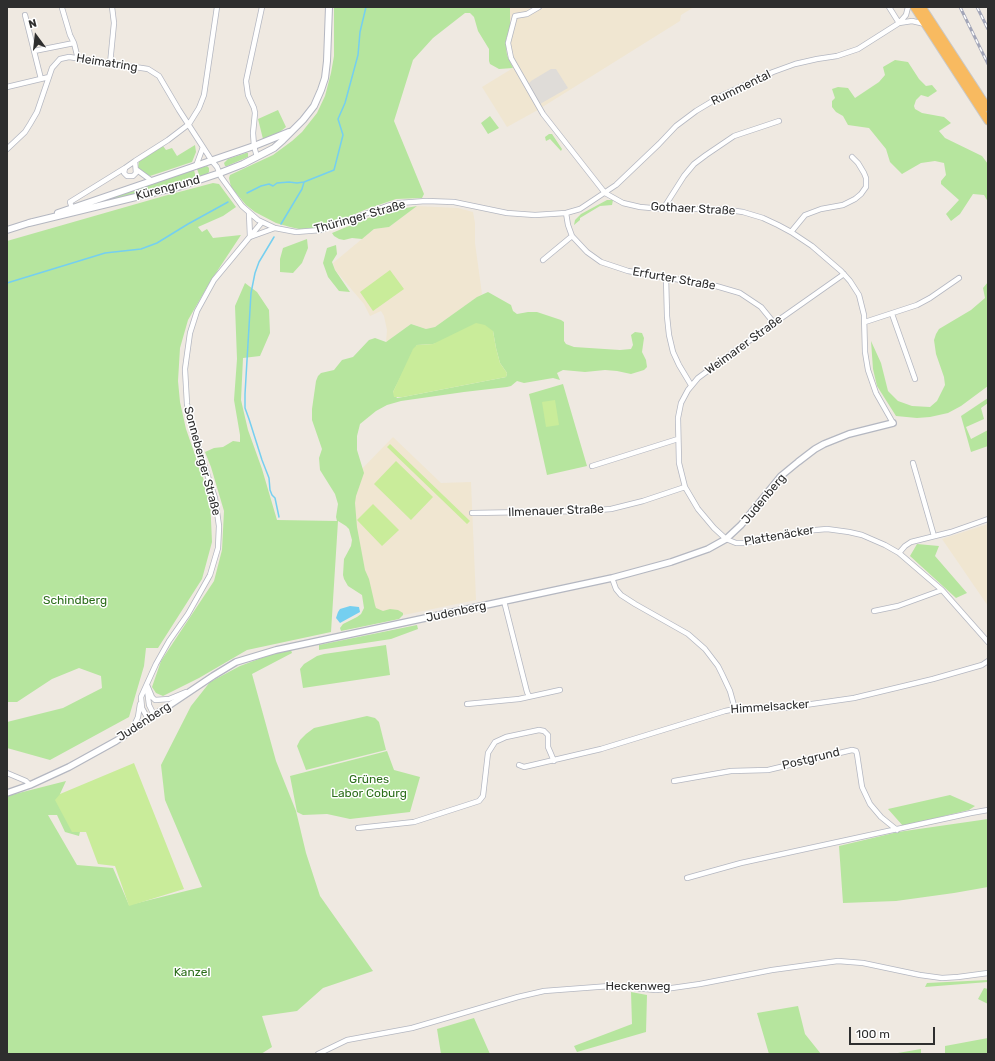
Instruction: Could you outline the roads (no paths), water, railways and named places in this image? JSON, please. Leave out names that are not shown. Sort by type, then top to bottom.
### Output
[{"type":"highway","points":[[914,7],[988,121]]},
{"type":"highway","points":[[922,7],[988,108]]},
{"type":"main road","name":"Kürengrund","points":[[73,210],[181,186],[220,173],[274,148],[295,128],[314,106],[325,78],[329,39],[329,7]]},
{"type":"main road","name":"Kürengrund","points":[[7,230],[73,210],[212,161],[284,135],[295,128]]},
{"type":"street","points":[[110,64],[114,23],[112,7]]},
{"type":"street","points":[[73,210],[70,202],[180,132],[189,124],[200,108],[204,95],[217,7]]},
{"type":"street","points":[[257,157],[253,133],[255,113],[248,95],[246,81],[262,7]]},
{"type":"street","points":[[539,7],[527,14],[515,16],[508,43],[511,58],[536,105],[605,193]]},
{"type":"street","points":[[889,7],[899,23],[912,20],[926,25]]},
{"type":"street","name":"Rummental","points":[[605,193],[616,185],[676,126],[696,111],[736,89],[784,68],[816,59],[842,55],[858,49],[899,23],[906,14],[908,7]]},
{"type":"street","points":[[62,8],[78,59]]},
{"type":"street","points":[[25,15],[40,79]]},
{"type":"street","points":[[34,51],[74,43]]},
{"type":"street","name":"Heimatring","points":[[7,149],[25,132],[37,112],[52,68],[60,60],[69,57],[148,69],[159,76],[212,161],[214,168],[220,173]]},
{"type":"street","points":[[7,87],[49,77]]},
{"type":"street","points":[[663,209],[684,176],[694,164],[734,136],[779,121]]},
{"type":"street","points":[[196,166],[203,147]]},
{"type":"street","points":[[791,232],[802,217],[810,213],[843,205],[861,194],[866,187],[866,178],[858,163],[852,157]]},
{"type":"street","points":[[135,161],[137,170],[152,181]]},
{"type":"street","points":[[125,168],[124,173],[127,176],[134,175],[137,170]]},
{"type":"street","name":"Thüringer Straße","points":[[220,173],[242,206],[260,221],[275,228],[296,232],[320,230],[387,206],[426,201],[454,202],[508,213],[535,215],[566,214],[580,208],[605,193]]},
{"type":"street","name":"Gothaer Straße","points":[[605,193],[623,203],[663,209],[722,209],[736,211],[763,218],[791,232],[812,246],[844,274],[855,288],[859,296],[862,303],[865,322],[865,352],[868,370],[876,393],[893,423]]},
{"type":"street","points":[[249,212],[250,237]]},
{"type":"street","name":"Erfurter Straße","points":[[566,214],[572,236],[587,252],[601,262],[628,271],[716,286],[740,293],[761,307],[774,323]]},
{"type":"street","name":"Sonneberger Straße","points":[[132,730],[138,717],[142,697],[156,664],[169,641],[188,614],[210,575],[216,555],[219,537],[218,513],[210,478],[189,414],[185,386],[186,357],[194,320],[208,290],[225,266],[250,237],[260,221]]},
{"type":"street","name":"Sonneberger Straße","points":[[250,237],[275,228]]},
{"type":"street","points":[[543,260],[572,236]]},
{"type":"street","name":"Weimarer Straße","points":[[726,539],[714,528],[698,509],[688,495],[685,487],[679,463],[678,418],[681,403],[691,385],[698,378],[844,274]]},
{"type":"street","points":[[666,277],[667,316],[673,352],[678,365],[691,385]]},
{"type":"street","points":[[865,322],[917,305],[959,278]]},
{"type":"street","points":[[892,314],[915,378]]},
{"type":"street","name":"Judenberg","points":[[7,793],[30,785],[69,767],[132,730],[220,670],[263,653],[612,578],[671,562],[708,549],[726,539],[753,512],[763,497],[781,476],[809,454],[824,444],[849,434],[893,423]]},
{"type":"street","points":[[592,466],[678,439]]},
{"type":"street","points":[[914,464],[934,536]]},
{"type":"street","name":"Ilmenauer Straße","points":[[472,513],[586,511],[611,509],[643,501],[685,487]]},
{"type":"street","points":[[899,553],[908,543],[951,532],[988,519]]},
{"type":"street","name":"Plattenäcker","points":[[726,539],[744,544],[804,531],[836,530],[862,535],[899,553],[942,590],[988,642]]},
{"type":"street","points":[[612,578],[616,589],[621,595],[688,634],[705,649],[718,666],[730,691],[736,709]]},
{"type":"street","points":[[874,611],[898,606],[942,590]]},
{"type":"street","points":[[504,601],[526,692],[529,696]]},
{"type":"street","name":"Himmelsacker","points":[[519,766],[524,767],[601,749],[712,714],[736,709],[784,708],[854,698],[933,679],[982,665],[988,661]]},
{"type":"street","points":[[147,686],[152,697],[158,700],[169,699],[193,689]]},
{"type":"street","points":[[147,686],[147,699],[154,715]]},
{"type":"street","points":[[467,704],[519,699],[560,690]]},
{"type":"street","points":[[142,697],[142,708],[148,719]]},
{"type":"street","points":[[358,828],[414,822],[480,801],[483,796],[488,753],[495,742],[506,736],[539,730],[545,731],[548,736],[548,746],[554,760]]},
{"type":"street","name":"Postgrund","points":[[674,781],[731,771],[768,770],[852,750],[856,751],[858,754],[862,787],[870,804],[881,817],[898,830]]},
{"type":"street","points":[[7,773],[26,781],[30,785]]},
{"type":"street","points":[[687,878],[741,863],[988,810]]},
{"type":"street","name":"Heckenweg","points":[[318,1054],[347,1040],[412,1028],[518,997],[544,991],[610,986],[656,990],[700,984],[772,970],[838,961],[863,963],[942,978],[988,973]]},
{"type":"water","points":[[350,606],[359,607],[360,612],[340,623],[336,618],[338,612],[340,609]]},
{"type":"waterway","points":[[247,193],[269,184],[273,186],[277,183],[304,182],[334,170],[343,135],[338,119],[345,103],[358,55],[360,32],[366,7]]},
{"type":"waterway","points":[[281,224],[302,189],[304,182]]},
{"type":"waterway","points":[[7,283],[105,253],[141,249],[157,243],[228,202]]},
{"type":"waterway","points":[[274,237],[259,262],[251,293],[245,408],[269,478],[270,490],[275,498],[279,517]]},
{"type":"railway","points":[[960,7],[988,64]]},
{"type":"railway","points":[[977,7],[988,29]]},
{"type":"park label","name":"Schindberg","points":[[75,601]]},
{"type":"park label","name":"Grünes Labor Coburg","points":[[369,787]]},
{"type":"park label","name":"Kanzel","points":[[192,973]]}]
